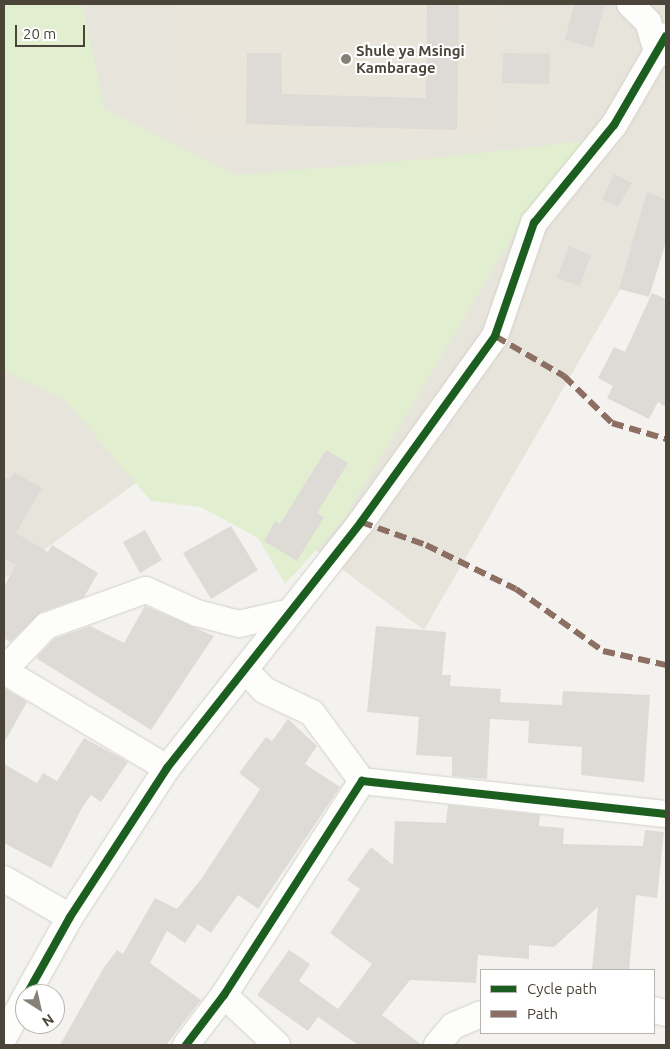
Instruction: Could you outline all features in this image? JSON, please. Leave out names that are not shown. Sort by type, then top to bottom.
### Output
[{"type":"street","points":[[34,984],[70,918],[167,768],[245,670],[286,613],[361,522],[495,336],[534,223],[614,125],[662,45],[648,22],[630,4]]},
{"type":"street","points":[[167,768],[4,671],[46,626],[146,590],[197,613],[239,624],[286,613]]},
{"type":"street","points":[[245,670],[264,690],[312,712],[362,781],[666,814]]},
{"type":"street","points":[[186,1045],[224,995],[362,781]]},
{"type":"street","points":[[4,879],[70,918]]},
{"type":"street","points":[[224,995],[277,1045]]},
{"type":"street","points":[[437,1045],[453,1026],[480,1014]]},
{"type":"street","points":[[4,1037],[15,1017]]},
{"type":"shaded area","points":[[4,4],[666,4],[666,234],[650,238],[424,630],[181,450],[4,579]]},
{"type":"shaded area","points":[[174,4],[498,4],[503,16],[489,137],[182,137]]},
{"type":"green space","points":[[4,4],[82,4],[105,109],[235,175],[426,159],[585,141],[514,234],[342,522],[285,584],[258,538],[201,507],[151,501],[64,399],[4,371]]},
{"type":"building","points":[[427,4],[459,4],[457,130],[246,124],[247,53],[281,53],[282,94],[426,98]]},
{"type":"building","points":[[574,4],[605,4],[593,48],[565,40]]},
{"type":"building","points":[[503,53],[550,54],[549,84],[502,83]]},
{"type":"building","points":[[614,174],[632,183],[618,207],[602,199]]},
{"type":"building","points":[[647,191],[666,200],[666,242],[649,297],[619,289]]},
{"type":"building","points":[[569,246],[591,255],[580,286],[557,278]]},
{"type":"building","points":[[652,293],[666,299],[666,407],[658,402],[649,419],[607,398],[613,386],[598,378],[614,347],[625,352]]},
{"type":"building","points":[[326,450],[348,463],[317,513],[324,517],[297,561],[264,541],[275,521],[280,524]]},
{"type":"building","points":[[14,472],[42,488],[16,533],[48,552],[52,545],[98,573],[84,597],[41,612],[10,642],[4,638],[4,586],[16,565],[4,558],[4,477],[10,479]]},
{"type":"building","points":[[231,526],[258,570],[211,599],[183,553]]},
{"type":"building","points":[[145,530],[162,560],[140,573],[123,542]]},
{"type":"building","points":[[145,606],[214,636],[151,730],[36,658],[54,639],[90,626],[124,643]]},
{"type":"building","points":[[376,626],[446,632],[442,675],[451,675],[450,686],[501,689],[500,702],[562,705],[563,691],[650,695],[644,782],[581,775],[582,747],[528,743],[529,721],[490,719],[487,779],[452,776],[452,757],[416,755],[419,717],[367,712]]},
{"type":"building","points":[[4,688],[27,702],[4,743]]},
{"type":"building","points":[[288,719],[317,746],[305,764],[340,787],[258,909],[238,895],[211,933],[198,924],[185,943],[167,931],[150,963],[201,1000],[166,1045],[60,1045],[103,969],[117,950],[123,954],[155,898],[177,909],[202,878],[260,789],[239,773],[266,737],[272,741]]},
{"type":"building","points":[[84,738],[128,762],[101,802],[91,795],[83,806],[51,868],[4,843],[4,764],[37,783],[43,773],[57,781]]},
{"type":"building","points":[[448,805],[540,815],[539,826],[564,828],[563,844],[643,846],[645,830],[664,832],[657,898],[636,895],[629,969],[592,969],[598,907],[554,947],[529,945],[529,959],[478,955],[476,983],[410,980],[382,1015],[422,1045],[358,1045],[318,1017],[308,1031],[257,995],[289,950],[310,964],[299,981],[338,1009],[372,964],[330,933],[360,889],[347,880],[371,847],[393,865],[395,821],[446,823]]},
{"type":"marked path","points":[[495,336],[564,376],[612,423],[666,439]]},
{"type":"marked path","points":[[361,522],[426,545],[516,589],[603,651],[666,665]]},
{"type":"cycle path","points":[[33,984],[70,917],[167,768],[361,522],[495,336],[534,223],[614,125],[666,36]]},
{"type":"cycle path","points":[[186,1045],[224,995],[362,781],[666,814]]},
{"type":"place","name":"Shule ya Msingi Kambarage","points":[[346,59]]}]
